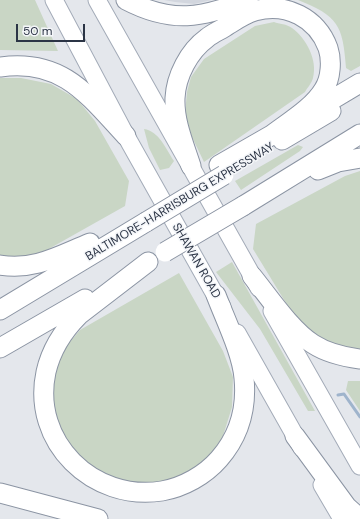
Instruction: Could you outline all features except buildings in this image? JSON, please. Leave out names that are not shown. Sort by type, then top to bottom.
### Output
[{"type":"highway","points":[[126,0],[139,7],[154,12],[188,16],[206,15],[248,0]]},
{"type":"highway","points":[[191,166],[178,122],[175,98],[177,86],[184,65],[191,54],[206,38],[245,15],[254,11],[275,8],[286,9],[308,20],[318,30],[324,39],[329,51],[330,64],[329,76],[325,88],[318,98],[269,137],[222,170]]},
{"type":"highway","points":[[0,67],[22,65],[36,67],[63,77],[90,97],[126,136]]},
{"type":"highway","points":[[269,137],[360,83]]},
{"type":"highway","name":"BALTIMORE-HARRISBURG EXPRESSWAY","points":[[0,310],[143,217],[222,170],[360,94]]},
{"type":"highway","points":[[0,348],[243,206],[360,134]]},
{"type":"highway","points":[[269,190],[338,162],[360,158]]},
{"type":"highway","points":[[0,265],[26,267],[43,262],[90,243],[143,217]]},
{"type":"highway","points":[[0,300],[90,243]]},
{"type":"highway","points":[[148,262],[78,315],[71,322],[64,331],[50,356],[46,372],[44,398],[46,412],[54,437],[76,466],[103,484],[142,493],[169,490],[180,486],[204,473],[226,452],[233,440],[243,414],[245,402],[244,377],[240,360],[216,295]]},
{"type":"highway","points":[[252,276],[289,321],[313,344],[337,355],[360,359]]},
{"type":"highway","points":[[295,436],[347,507],[355,514],[360,516]]},
{"type":"highway","points":[[0,493],[98,519]]},
{"type":"main road","name":"SHAWAN ROAD","points":[[54,0],[126,136],[342,519]]},
{"type":"main road","points":[[84,0],[109,40],[162,115]]},
{"type":"main road","points":[[97,0],[360,466]]},
{"type":"shaded area","points":[[164,0],[212,0],[194,4]]},
{"type":"green space","points":[[0,0],[35,0],[58,51],[0,50]]},
{"type":"green space","points":[[298,0],[360,0],[360,66],[351,71],[346,68],[343,41],[336,24],[330,17],[322,11]]},
{"type":"green space","points":[[274,22],[292,28],[306,43],[310,50],[314,64],[312,82],[305,92],[204,162],[191,135],[185,113],[187,92],[191,77],[204,59],[255,26]]},
{"type":"green space","points":[[0,78],[21,78],[51,84],[77,99],[95,121],[129,181],[125,206],[38,255],[0,259]]},
{"type":"green space","points":[[144,129],[154,133],[165,146],[174,161],[169,168],[160,170],[149,148]]},
{"type":"green space","points":[[298,145],[303,147],[300,151],[241,190],[235,181]]},
{"type":"green space","points":[[360,171],[360,349],[333,344],[307,329],[289,308],[253,249],[256,224],[345,176]]},
{"type":"green space","points":[[232,262],[315,411],[308,411],[260,329],[216,272]]},
{"type":"green space","points":[[179,273],[223,351],[233,377],[232,407],[223,436],[211,455],[194,471],[174,481],[134,486],[88,471],[60,436],[49,393],[61,352],[80,330]]},
{"type":"green space","points":[[348,381],[360,381],[360,411],[346,390]]},
{"type":"waterway","points":[[338,395],[344,394],[360,417]]}]
